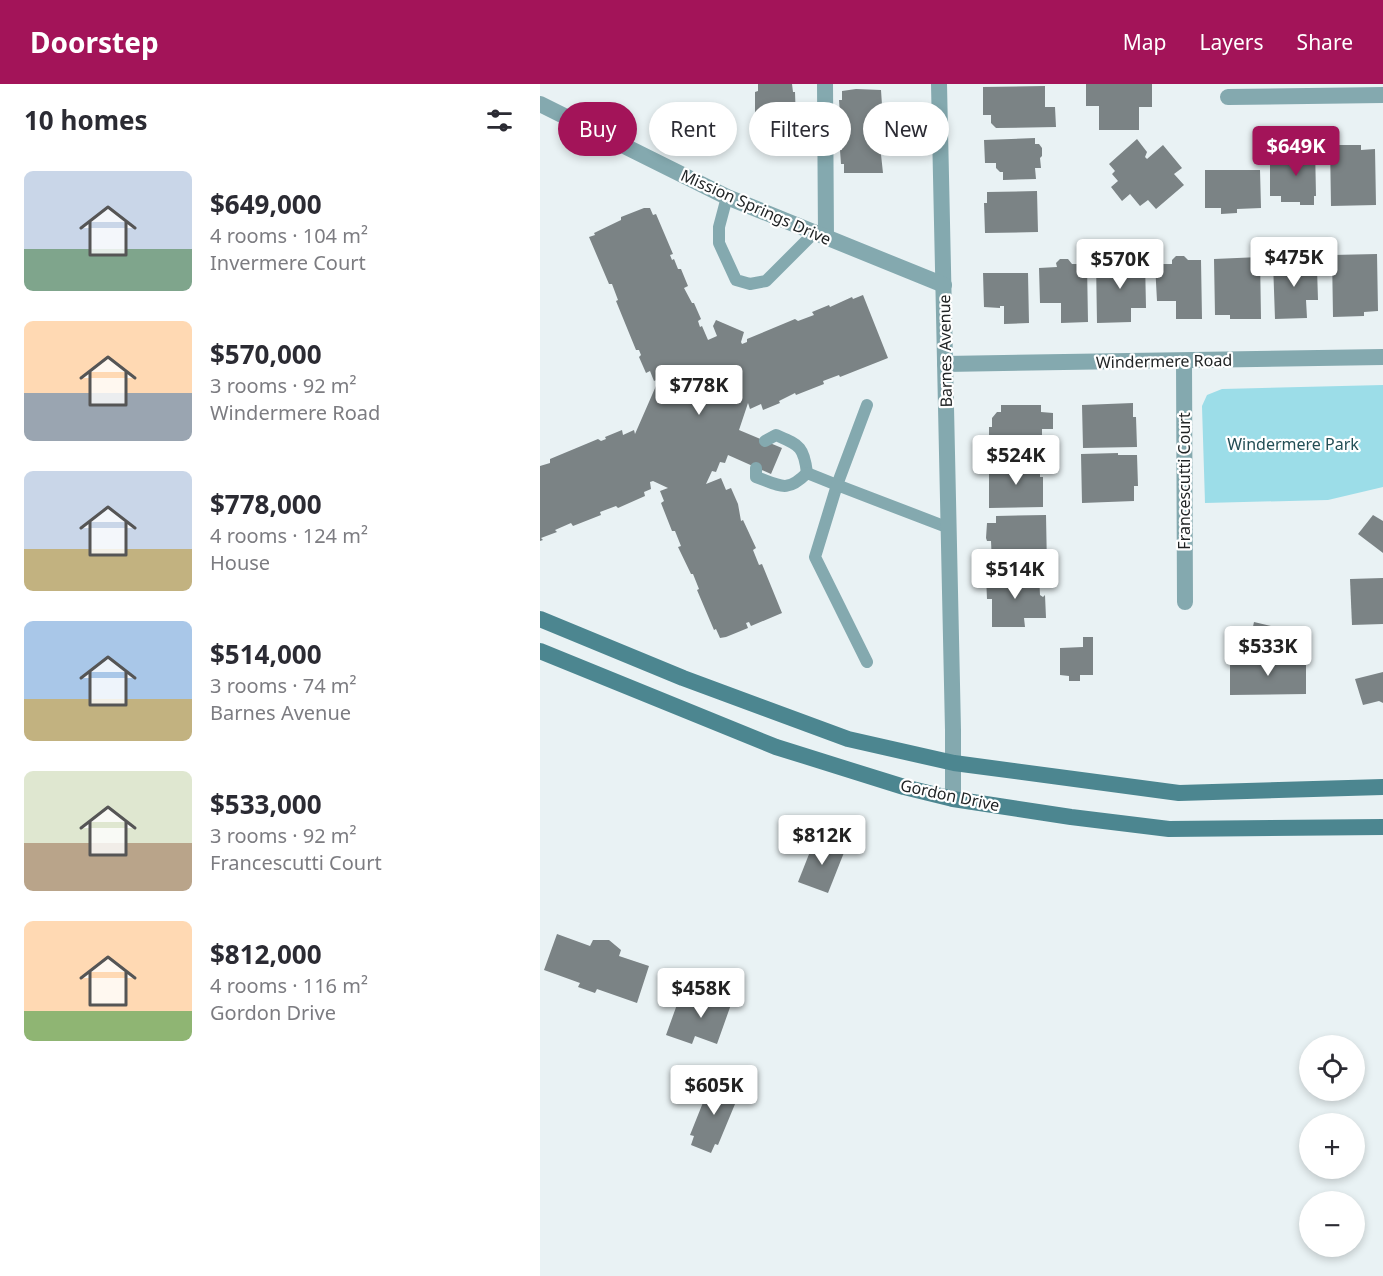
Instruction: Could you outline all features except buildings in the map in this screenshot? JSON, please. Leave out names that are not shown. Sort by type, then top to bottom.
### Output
[{"type":"main road","name":"Gordon Drive","points":[[540,619],[683,678],[848,739],[954,763],[1179,794],[1383,788]]},
{"type":"main road","name":"Gordon Drive","points":[[540,651],[776,747],[953,799],[1071,817],[1169,828],[1383,827]]},
{"type":"street","points":[[820,235],[825,84]]},
{"type":"street","name":"Barnes Avenue","points":[[939,84],[953,799]]},
{"type":"street","points":[[1228,97],[1383,95]]},
{"type":"street","name":"Mission Springs Drive","points":[[540,104],[727,197],[944,285]]},
{"type":"street","name":"Windermere Road","points":[[945,364],[1383,357]]},
{"type":"street","name":"Francescutti Court","points":[[1184,361],[1185,602]]},
{"type":"lane","points":[[727,197],[719,227],[719,243],[736,280],[750,284],[766,281],[820,235]]},
{"type":"lane","points":[[867,405],[837,485],[815,558],[867,662]]},
{"type":"lane","points":[[765,441],[776,435],[798,444],[805,454],[807,473]]},
{"type":"lane","points":[[756,468],[756,477],[785,488],[795,485],[807,473]]},
{"type":"lane","points":[[807,473],[949,528]]},
{"type":"green space","name":"Windermere Park","points":[[1383,385],[1383,487],[1328,500],[1205,503],[1202,406],[1207,395],[1222,389]]}]
